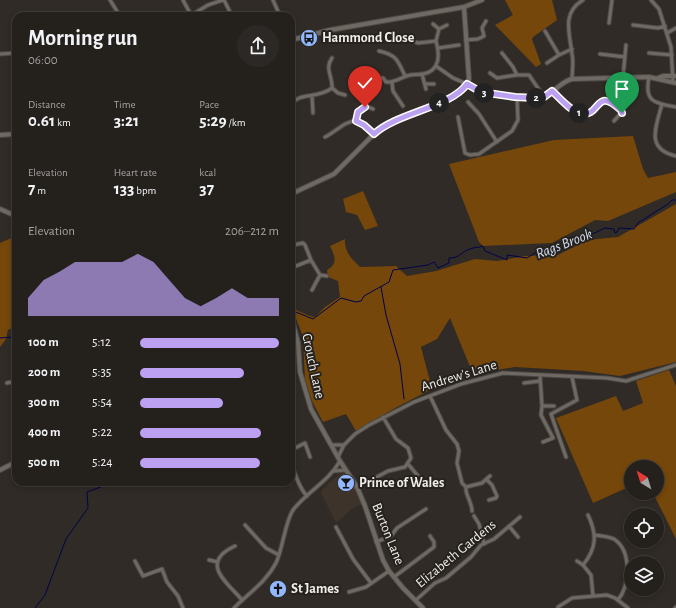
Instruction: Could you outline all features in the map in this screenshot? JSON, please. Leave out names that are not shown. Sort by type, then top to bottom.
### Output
[{"type":"street","points":[[110,0],[118,12]]},
{"type":"street","points":[[183,0],[189,12]]},
{"type":"street","points":[[198,12],[224,0],[230,12]]},
{"type":"street","points":[[273,0],[278,12]]},
{"type":"street","points":[[295,39],[330,30],[464,7],[482,0]]},
{"type":"street","points":[[573,0],[577,4]]},
{"type":"street","points":[[572,79],[572,49],[568,22],[571,11],[583,0]]},
{"type":"street","points":[[610,23],[612,0]]},
{"type":"street","points":[[436,66],[453,78],[481,92],[517,97],[544,97],[562,83],[572,79],[649,77],[675,82],[673,59],[667,32],[660,9],[656,3],[651,0]]},
{"type":"street","points":[[656,3],[659,0]]},
{"type":"street","points":[[295,192],[334,174],[374,134],[390,122],[457,94],[467,84],[468,73],[464,7]]},
{"type":"street","points":[[466,40],[478,39],[484,36],[482,28],[486,21]]},
{"type":"street","points":[[433,24],[439,29]]},
{"type":"street","points":[[374,78],[383,78],[386,82],[392,83],[406,76],[429,72],[436,66],[439,55],[436,41],[439,29],[447,25]]},
{"type":"street","points":[[633,25],[658,28],[665,26]]},
{"type":"street","points":[[667,32],[676,28]]},
{"type":"street","points":[[545,32],[559,55]]},
{"type":"street","points":[[403,38],[418,43],[436,41]]},
{"type":"street","points":[[438,48],[459,45]]},
{"type":"street","points":[[623,77],[626,45]]},
{"type":"street","points":[[547,63],[572,49]]},
{"type":"street","points":[[379,51],[396,58],[406,76]]},
{"type":"street","points":[[0,54],[12,52]]},
{"type":"street","points":[[502,53],[517,75]]},
{"type":"street","points":[[650,53],[672,55]]},
{"type":"street","points":[[600,54],[625,57]]},
{"type":"street","points":[[332,58],[328,69],[332,81],[332,88]]},
{"type":"street","points":[[673,59],[676,63]]},
{"type":"street","points":[[490,73],[496,78],[517,75],[531,76],[544,97]]},
{"type":"street","points":[[422,74],[426,84],[426,89]]},
{"type":"street","points":[[658,78],[663,76],[674,76]]},
{"type":"street","points":[[649,77],[647,91],[649,96],[655,102],[676,107]]},
{"type":"street","points":[[392,83],[393,91],[403,106]]},
{"type":"street","points":[[426,84],[434,84]]},
{"type":"street","points":[[332,88],[338,93],[345,95]]},
{"type":"street","points":[[295,101],[299,98],[320,95],[332,88]]},
{"type":"street","points":[[552,91],[581,114],[589,113],[604,101],[612,102],[621,110],[622,113],[614,121]]},
{"type":"street","points":[[312,96],[313,113]]},
{"type":"street","points":[[458,117],[464,151],[467,154],[479,154],[512,131],[518,124],[517,97]]},
{"type":"street","points":[[468,102],[479,114],[497,142]]},
{"type":"street","points":[[662,104],[655,135],[655,142],[663,152],[676,156]]},
{"type":"street","points":[[356,121],[361,109],[367,106],[373,109]]},
{"type":"street","points":[[325,137],[335,132],[348,122],[356,121],[364,125],[374,134]]},
{"type":"street","points":[[0,135],[12,134]]},
{"type":"street","points":[[0,209],[12,214]]},
{"type":"street","points":[[295,245],[303,243],[320,275]]},
{"type":"street","points":[[295,266],[311,260]]},
{"type":"street","points":[[320,275],[327,276]]},
{"type":"street","points":[[312,290],[320,275]]},
{"type":"street","name":"Crouch Lane","points":[[295,332],[298,344],[300,372],[311,409],[340,461]]},
{"type":"street","name":"Andrew's Lane","points":[[338,456],[344,445],[360,430],[383,417],[461,384],[503,373],[608,378],[626,381],[676,365]]},
{"type":"street","points":[[540,375],[542,418],[553,438],[543,442]]},
{"type":"street","points":[[566,457],[551,414],[577,400],[572,377]]},
{"type":"street","points":[[7,383],[12,381]]},
{"type":"street","points":[[524,383],[540,381]]},
{"type":"street","points":[[430,396],[446,430],[457,444],[459,451],[457,464],[462,483],[466,487],[467,495],[472,506],[472,511]]},
{"type":"street","points":[[542,406],[554,406]]},
{"type":"street","points":[[375,478],[383,473],[400,469],[408,464],[411,458],[410,451],[396,439],[383,417]]},
{"type":"street","points":[[295,448],[305,443],[310,457]]},
{"type":"street","points":[[332,445],[344,445]]},
{"type":"street","points":[[234,608],[264,582],[272,571],[279,555],[292,513],[307,496],[334,471],[340,461]]},
{"type":"street","name":"Burton Lane","points":[[340,461],[357,488],[365,506],[376,542],[389,571],[423,608]]},
{"type":"street","points":[[0,470],[12,464]]},
{"type":"street","points":[[408,464],[423,482]]},
{"type":"street","points":[[334,471],[346,470]]},
{"type":"street","points":[[295,473],[298,486],[307,496]]},
{"type":"street","points":[[466,487],[482,483],[490,476]]},
{"type":"street","points":[[487,480],[492,485],[497,496],[496,498],[490,500]]},
{"type":"street","points":[[376,542],[391,536],[397,528],[426,509]]},
{"type":"street","points":[[583,565],[592,551],[595,535],[595,530],[588,515]]},
{"type":"street","points":[[474,516],[479,524],[484,544]]},
{"type":"street","name":"Elizabeth Gardens","points":[[416,600],[435,583],[450,574],[484,544],[494,539],[520,517]]},
{"type":"street","points":[[245,525],[266,548],[279,555]]},
{"type":"street","name":"Elizabeth Gardens","points":[[509,526],[518,537]]},
{"type":"street","points":[[336,527],[353,559],[371,582]]},
{"type":"street","points":[[595,535],[607,536],[614,539],[623,552],[628,575],[623,593],[618,600]]},
{"type":"street","points":[[394,577],[434,547],[434,542],[430,536]]},
{"type":"street","points":[[235,546],[223,553],[218,562],[218,570],[221,578],[242,600]]},
{"type":"street","points":[[209,560],[218,562]]},
{"type":"street","points":[[135,561],[143,576]]},
{"type":"street","points":[[577,561],[583,565],[591,575],[593,596]]},
{"type":"street","points":[[139,579],[162,569],[167,582],[178,596],[184,608]]},
{"type":"street","points":[[349,592],[362,588],[389,571]]},
{"type":"street","points":[[559,607],[572,598],[607,595],[618,600],[628,608]]},
{"type":"shaded area","points":[[505,0],[552,0],[557,20],[532,39],[541,64],[536,67],[495,25],[513,15]]},
{"type":"shaded area","points":[[633,136],[643,169],[648,178],[676,172],[676,192],[608,221],[595,220],[552,243],[483,246],[479,242],[449,164],[554,140]]},
{"type":"shaded area","points":[[363,191],[378,226],[365,230],[357,215],[346,212],[343,199]]},
{"type":"shaded area","points":[[676,204],[676,362],[620,376],[583,371],[515,367],[473,374],[450,318],[437,339],[421,347],[432,389],[356,431],[346,414],[323,422],[312,401],[305,380],[303,337],[295,316],[295,309],[315,317],[325,307],[340,297],[338,281],[328,277],[327,270],[333,265],[334,262],[333,253],[330,246],[345,239],[347,251],[351,258],[360,267],[396,266],[407,276],[436,271],[475,259],[497,261],[525,256],[558,255],[587,240],[618,237]]},
{"type":"shaded area","points":[[12,238],[12,328],[8,330],[6,339],[0,347],[0,243]]},
{"type":"shaded area","points":[[669,370],[676,386],[676,539],[664,515],[664,508],[660,508],[656,500],[664,500],[664,460],[624,460],[624,489],[593,503],[556,418],[616,396],[623,411],[643,403],[636,381]]},
{"type":"shaded area","points":[[340,473],[346,474],[357,492],[362,504],[353,508],[336,523],[321,493],[323,489]]},
{"type":"building","name":"Prince of Wales","points":[[344,474],[354,488],[347,492],[339,478]]},
{"type":"building","name":"St James","points":[[280,581],[285,588],[281,590],[283,593],[280,595],[278,593],[274,596],[270,592],[276,588],[274,586]]},
{"type":"waterway","name":"Rags Brook","points":[[295,312],[313,319],[341,298],[356,302],[361,301],[364,296],[389,282],[393,270],[428,265],[434,262],[438,268],[449,263],[449,258],[456,257],[473,248],[483,246],[485,251],[507,260],[507,255],[527,258],[535,253],[546,251],[548,249],[561,249],[605,228],[614,229],[615,233],[619,228],[634,229],[638,223],[672,200],[676,200]]},
{"type":"waterway","points":[[381,287],[386,315],[400,364],[404,399]]},
{"type":"waterway","points":[[0,338],[12,337]]},
{"type":"waterway","points":[[35,608],[45,595],[66,539],[88,508],[87,492],[103,486]]},
{"type":"place","name":"Hammond Close","points":[[309,38]]},
{"type":"place","name":"Prince of Wales","points":[[346,483]]},
{"type":"place","name":"St James","points":[[278,589]]},
{"type":"route","points":[[365,107],[358,112],[356,121],[364,125],[374,134],[381,127],[390,122],[425,109],[457,94],[463,90],[467,84],[481,92],[515,97],[544,97],[552,91],[581,114],[589,113],[600,103],[608,100],[621,110],[622,113]]}]
